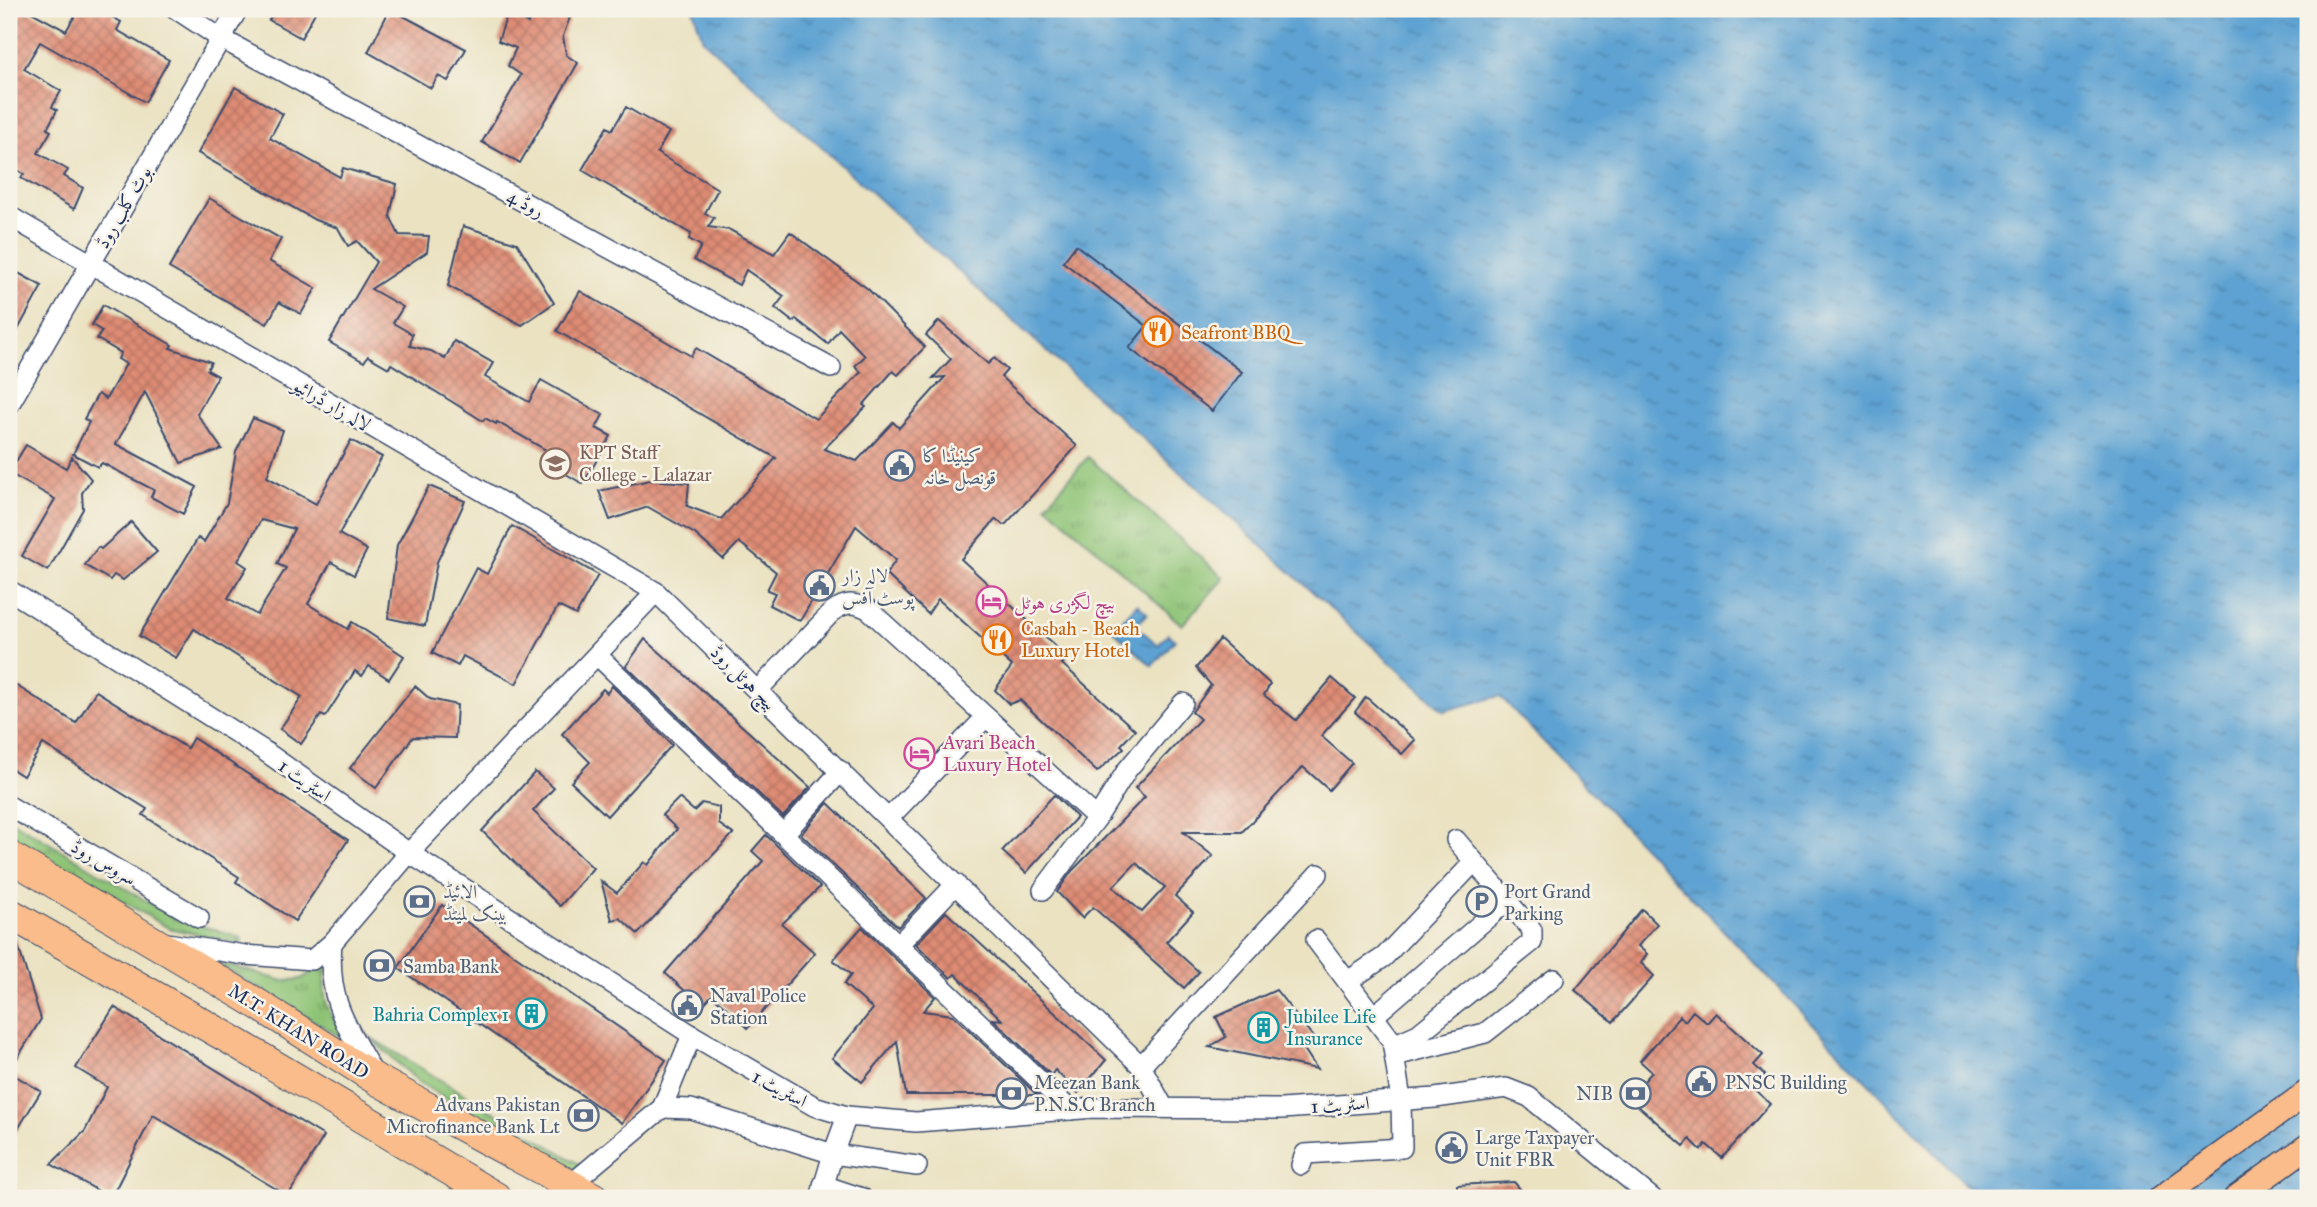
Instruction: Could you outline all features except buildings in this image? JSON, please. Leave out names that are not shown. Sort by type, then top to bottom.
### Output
[{"type":"highway","name":"M.T. KHAN ROAD","points":[[9,856],[248,998],[377,1080],[581,1194]]},
{"type":"highway","points":[[9,913],[228,1038],[497,1198]]},
{"type":"highway","points":[[460,1177],[516,1198]]},
{"type":"main road","points":[[2161,1198],[2308,1092]]},
{"type":"main road","points":[[2236,1198],[2308,1146]]},
{"type":"street","name":"روڈ 4","points":[[176,9],[220,38],[831,368]]},
{"type":"street","name":"بوٹ کلب روڈ","points":[[9,405],[238,9]]},
{"type":"street","name":"لالہ زار ڈرائیو","points":[[9,216],[656,592]]},
{"type":"street","name":"اسٹریٹ 1","points":[[9,590],[263,750],[409,853],[692,1035],[814,1106],[847,1116],[916,1122],[1163,1106],[1246,1110],[1401,1100],[1506,1088],[1522,1093],[1652,1198]]},
{"type":"street","points":[[147,939],[245,955],[312,960],[332,943],[409,853],[656,592]]},
{"type":"street","name":"بیچ ہوٹل روڈ","points":[[656,592],[1141,1066],[1163,1106]]},
{"type":"street","points":[[758,690],[833,611],[844,604],[857,603],[869,609],[1097,818]]},
{"type":"street","points":[[598,656],[1070,1110]]},
{"type":"street","points":[[1043,890],[1097,818],[1127,770],[1183,703]]},
{"type":"street","points":[[888,818],[985,718]]},
{"type":"street","points":[[784,834],[841,771]]},
{"type":"street","name":"سروس روڈ","points":[[9,806],[199,918]]},
{"type":"street","points":[[1394,1050],[1418,1034],[1532,942],[1532,930],[1456,840]]},
{"type":"street","points":[[1348,982],[1384,957],[1474,862]]},
{"type":"street","points":[[1141,1066],[1318,874]]},
{"type":"street","points":[[899,944],[956,884]]},
{"type":"street","points":[[1374,1016],[1507,901]]},
{"type":"street","points":[[1301,1165],[1305,1154],[1402,1148],[1401,1100],[1394,1050],[1374,1016],[1316,940]]},
{"type":"street","points":[[332,943],[329,974],[336,1006],[377,1080]]},
{"type":"street","points":[[1394,1050],[1485,1033],[1554,979]]},
{"type":"street","points":[[581,1194],[662,1108],[692,1035]]},
{"type":"street","points":[[662,1108],[691,1109],[833,1154],[917,1166]]},
{"type":"street","points":[[847,1116],[822,1192],[862,1198]]},
{"type":"green space","points":[[1088,457],[1224,578],[1182,625],[1046,505]]},
{"type":"green space","points":[[9,819],[175,918],[242,938],[242,944],[169,928],[9,836]]},
{"type":"green space","points":[[211,960],[283,981],[301,979],[329,961],[324,986],[327,1006],[353,1044]]},
{"type":"green space","points":[[368,1036],[584,1167],[566,1171],[420,1083]]},
{"type":"water","points":[[693,9],[2308,9],[2308,1198],[1978,1198],[1500,696],[1444,711],[703,40]]},
{"type":"water","points":[[1137,604],[1147,613],[1136,626],[1158,645],[1168,634],[1175,640],[1152,666],[1113,630]]},
{"type":"place","name":"Seafront BBQ","points":[[1158,332]]},
{"type":"place","name":"KPT Staff College - Lalazar","points":[[556,463]]},
{"type":"place","name":"کینیڈا کا قونصل خانہ","points":[[900,466]]},
{"type":"place","name":"لالہ زار پوسٹ آفس","points":[[819,586]]},
{"type":"place","name":"بیچ لگژری ہوٹل","points":[[991,602]]},
{"type":"place","name":"Casbah - Beach Luxury Hotel","points":[[998,639]]},
{"type":"place","name":"Avari Beach Luxury Hotel","points":[[920,753]]},
{"type":"place","name":"الائیڈ بینک لمیٹڈ","points":[[420,902]]},
{"type":"place","name":"Port Grand Parking","points":[[1481,902]]},
{"type":"place","name":"Samba Bank","points":[[380,966]]},
{"type":"place","name":"Naval Police Station","points":[[687,1006]]},
{"type":"place","name":"Bahria Complex 1","points":[[532,1014]]},
{"type":"place","name":"Jubilee Life Insurance","points":[[1263,1027]]},
{"type":"place","name":"PNSC Building","points":[[1702,1082]]},
{"type":"place","name":"Meezan Bank P.N.S.C Branch","points":[[1011,1093]]},
{"type":"place","name":"NIB","points":[[1636,1093]]},
{"type":"place","name":"Advans Pakistan Microfinance Bank Lt","points":[[583,1115]]},
{"type":"place","name":"Large Taxpayer Unit FBR","points":[[1452,1148]]}]
